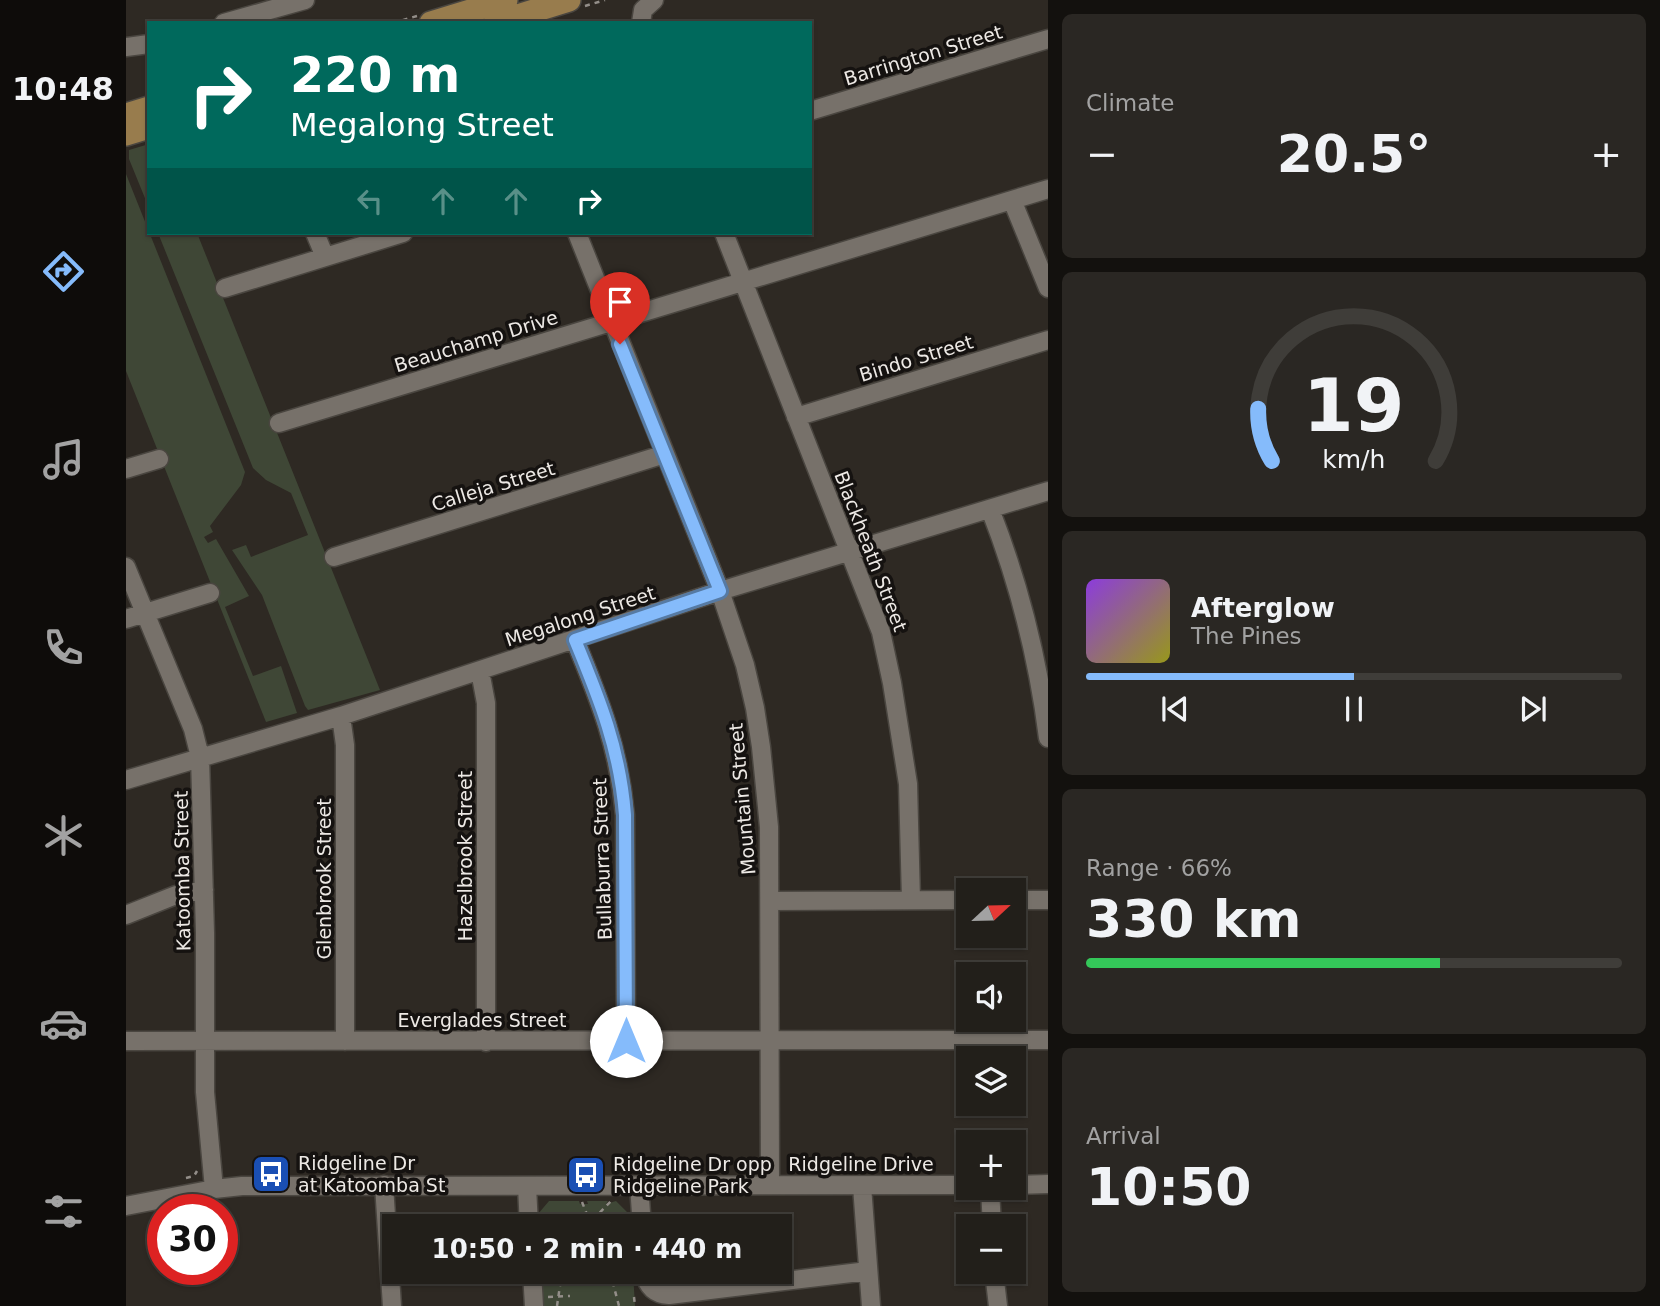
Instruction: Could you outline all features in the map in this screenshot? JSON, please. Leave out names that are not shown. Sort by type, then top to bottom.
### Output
[{"type":"main road","points":[[487,13],[506,0]]},
{"type":"main road","points":[[443,21],[569,0]]},
{"type":"main road","points":[[126,115],[147,109]]},
{"type":"main road","points":[[126,134],[147,128]]},
{"type":"street","points":[[228,21],[252,7],[305,0]]},
{"type":"street","name":"Barrington Street","points":[[812,110],[1048,39]]},
{"type":"street","points":[[126,47],[147,44]]},
{"type":"street","name":"Beauchamp Drive","points":[[279,423],[1048,189]]},
{"type":"street","points":[[1012,200],[1048,288]]},
{"type":"street","points":[[316,235],[325,257]]},
{"type":"street","points":[[225,288],[396,235]]},
{"type":"street","name":"Mountain Street","points":[[578,235],[720,591],[745,665],[761,747],[769,827],[770,1185]]},
{"type":"street","name":"Blackheath Street","points":[[725,235],[881,632],[908,784],[911,900]]},
{"type":"street","name":"Bindo Street","points":[[796,416],[1048,340]]},
{"type":"street","name":"Calleja Street","points":[[334,557],[665,454]]},
{"type":"street","points":[[126,469],[159,459]]},
{"type":"street","name":"Megalong Street","points":[[126,780],[341,716],[720,591],[1048,491]]},
{"type":"street","points":[[990,509],[1040,645],[1048,737]]},
{"type":"street","name":"Katoomba Street","points":[[126,567],[193,729],[200,757],[204,890],[205,1112],[214,1189]]},
{"type":"street","points":[[126,619],[210,593]]},
{"type":"street","name":"Bullaburra Street","points":[[575,640],[607,719],[622,786],[625,815],[626,1041]]},
{"type":"street","name":"Hazelbrook Street","points":[[480,671],[486,703],[486,1042]]},
{"type":"street","name":"Glenbrook Street","points":[[341,716],[345,745],[345,1041]]},
{"type":"street","points":[[126,915],[176,895],[204,890]]},
{"type":"street","points":[[770,901],[956,900]]},
{"type":"street","points":[[1026,900],[1048,900]]},
{"type":"street","name":"Everglades Street","points":[[126,1041],[1048,1040]]},
{"type":"street","points":[[1026,1185],[1048,1184]]},
{"type":"street","points":[[384,1185],[391,1306]]},
{"type":"street","points":[[639,1185],[641,1214]]},
{"type":"street","name":"Ridgeline Drive","points":[[126,1206],[214,1189],[255,1186],[956,1185]]},
{"type":"street","points":[[527,1186],[528,1214]]},
{"type":"street","points":[[862,1186],[871,1306]]},
{"type":"street","points":[[792,1280],[869,1271]]},
{"type":"street","points":[[533,1284],[534,1306]]},
{"type":"street","points":[[650,1284],[660,1294],[669,1295],[761,1284]]},
{"type":"street","points":[[995,1284],[998,1306]]},
{"type":"path","points":[[575,1185],[587,1214]]},
{"type":"path","points":[[598,1214],[612,1200]]},
{"type":"path","points":[[557,1306],[560,1284]]},
{"type":"path","points":[[613,1284],[619,1306]]},
{"type":"path","points":[[551,1297],[570,1296]]},
{"type":"path","points":[[634,1297],[635,1306]]},
{"type":"green space","points":[[147,145],[147,203],[129,159],[129,150]]},
{"type":"green space","points":[[126,174],[147,227],[147,235],[150,235],[245,472],[241,485],[210,526],[213,532],[204,537],[208,543],[216,539],[249,596],[225,607],[253,676],[281,666],[297,713],[266,722],[126,371]]},
{"type":"green space","points":[[159,235],[198,235],[380,690],[308,710],[305,706],[262,595],[232,550],[246,545],[251,557],[308,535],[291,493],[266,480],[253,468]]},
{"type":"green space","points":[[549,1201],[579,1201],[580,1204],[588,1204],[587,1201],[608,1201],[606,1204],[616,1201],[629,1214],[538,1214]]},
{"type":"green space","points":[[542,1284],[634,1284],[635,1306],[544,1306]]},
{"type":"place","name":"Ridgeline Dr at Katoomba St","points":[[271,1174]]},
{"type":"place","name":"Ridgeline Dr opp Ridgeline Park","points":[[586,1175]]},
{"type":"route","points":[[620,344],[720,591],[575,640],[600,699],[619,762],[625,815],[626,1041]]}]
